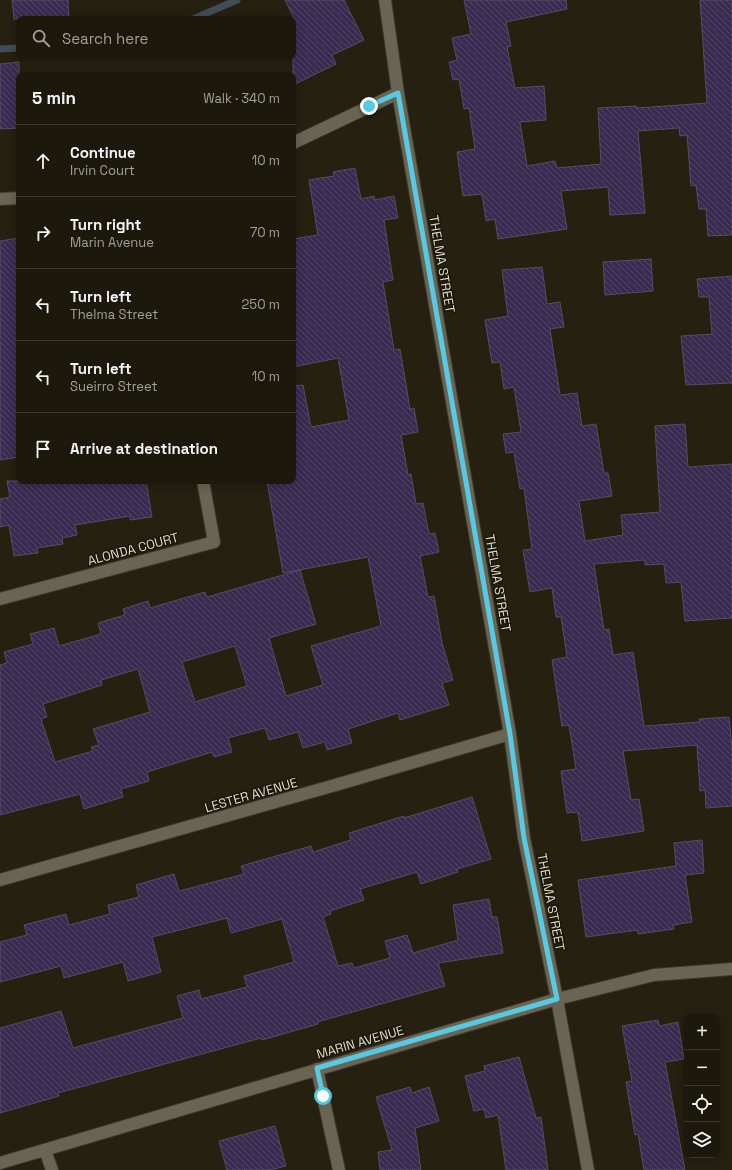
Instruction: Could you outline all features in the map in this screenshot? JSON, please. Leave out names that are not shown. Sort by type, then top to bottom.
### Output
[{"type":"street","name":"THELMA STREET","points":[[385,0],[398,93],[510,734],[524,838],[557,999],[588,1170]]},
{"type":"street","points":[[296,142],[398,93]]},
{"type":"street","points":[[0,199],[16,198]]},
{"type":"street","name":"ALONDA COURT","points":[[0,599],[214,542],[204,484]]},
{"type":"street","name":"LESTER AVENUE","points":[[0,880],[510,734]]},
{"type":"street","name":"MARIN AVENUE","points":[[0,1163],[317,1068],[557,999],[654,975],[732,970]]},
{"type":"street","points":[[317,1068],[339,1170]]},
{"type":"street","points":[[45,1150],[52,1170]]},
{"type":"building","points":[[12,0],[68,0],[69,16],[16,16],[16,19],[14,19]]},
{"type":"building","points":[[285,0],[344,0],[364,40],[332,55],[336,64],[296,84],[296,72],[293,72],[293,60],[296,60],[296,16],[293,16]]},
{"type":"building","points":[[464,0],[566,0],[567,9],[506,22],[511,46],[507,47],[515,88],[544,86],[546,120],[520,122],[527,166],[555,161],[557,168],[601,164],[598,108],[636,106],[637,108],[707,103],[700,0],[732,0],[732,235],[708,236],[706,209],[699,209],[696,185],[691,186],[687,135],[680,136],[679,128],[638,131],[645,213],[610,215],[608,187],[561,191],[567,229],[498,239],[495,219],[486,221],[482,194],[463,196],[457,152],[475,149],[469,108],[464,109],[459,79],[453,80],[449,62],[457,60],[452,38],[471,34]]},
{"type":"building","points":[[19,62],[19,72],[16,72],[16,128],[0,129],[0,64]]},
{"type":"building","points":[[355,168],[361,199],[374,196],[375,200],[394,196],[398,218],[384,220],[393,280],[383,282],[394,350],[400,349],[410,409],[414,408],[418,432],[401,435],[408,475],[411,474],[416,504],[423,503],[429,534],[435,533],[439,552],[420,556],[428,597],[434,596],[442,643],[453,680],[442,683],[449,705],[400,720],[398,713],[348,729],[352,743],[327,750],[325,742],[303,748],[298,732],[269,740],[265,728],[228,738],[232,752],[214,757],[212,752],[147,772],[149,781],[121,789],[123,797],[84,809],[80,794],[0,815],[0,665],[7,663],[4,652],[33,644],[30,634],[54,628],[59,646],[101,634],[98,623],[125,615],[123,609],[148,601],[150,608],[205,592],[207,597],[300,570],[316,624],[269,638],[286,696],[323,685],[311,646],[381,626],[368,557],[283,573],[268,484],[296,484],[296,386],[303,385],[311,427],[349,420],[338,358],[296,366],[296,239],[318,235],[309,180],[334,176],[333,172]],"holes":[[[235,646],[247,686],[195,702],[182,662]],[[138,669],[150,712],[93,729],[99,745],[91,747],[93,751],[55,762],[41,719],[47,717],[43,704],[102,685],[101,680]]]},
{"type":"building","points":[[16,238],[16,457],[0,460],[0,241]]},
{"type":"building","points":[[651,259],[653,291],[605,295],[603,262]]},
{"type":"building","points":[[542,267],[547,304],[560,302],[564,327],[550,329],[560,395],[577,393],[582,426],[596,424],[604,473],[608,473],[612,496],[579,501],[585,541],[623,535],[621,515],[660,512],[655,426],[685,424],[688,467],[732,464],[732,618],[685,621],[681,582],[666,583],[664,564],[645,565],[645,560],[594,564],[604,630],[609,629],[613,655],[633,652],[644,726],[700,722],[699,719],[729,717],[732,749],[732,806],[706,808],[705,790],[700,791],[697,745],[623,751],[631,800],[639,799],[644,831],[582,841],[578,812],[567,813],[561,771],[576,769],[569,725],[562,726],[552,660],[567,657],[561,617],[556,617],[552,588],[530,592],[523,550],[532,549],[524,488],[520,489],[514,452],[506,453],[503,434],[521,432],[514,387],[504,389],[500,362],[492,363],[485,320],[508,316],[502,270]]},
{"type":"building","points":[[732,276],[732,383],[686,385],[681,336],[712,334],[709,297],[699,297],[697,279]]},
{"type":"building","points":[[7,481],[16,481],[16,484],[146,484],[152,517],[130,520],[130,516],[75,525],[77,535],[62,538],[63,544],[37,548],[38,553],[14,556],[9,525],[0,527],[0,499],[10,497]]},
{"type":"building","points":[[472,797],[491,859],[457,869],[458,872],[421,884],[417,872],[360,889],[364,900],[330,911],[331,914],[323,917],[338,966],[352,963],[354,968],[390,958],[385,941],[407,935],[413,953],[458,940],[453,905],[489,899],[492,917],[497,917],[503,953],[438,963],[445,986],[317,1022],[318,1024],[262,1040],[261,1038],[58,1093],[59,1096],[0,1113],[0,1028],[61,1011],[73,1048],[183,1018],[177,996],[199,990],[201,999],[247,987],[244,976],[294,962],[282,919],[231,933],[227,918],[152,937],[161,972],[128,981],[123,962],[64,978],[61,966],[0,982],[0,942],[27,935],[24,925],[66,914],[69,925],[110,914],[108,905],[139,897],[136,885],[174,874],[179,891],[244,874],[241,866],[311,846],[313,852],[351,840],[349,833]]},
{"type":"building","points":[[702,840],[704,873],[685,875],[692,922],[673,925],[674,929],[638,934],[638,930],[586,937],[578,880],[676,866],[674,843]]},
{"type":"building","points":[[658,1020],[659,1026],[678,1022],[684,1059],[665,1062],[685,1170],[644,1170],[638,1134],[635,1135],[626,1082],[632,1081],[622,1026]]},
{"type":"building","points":[[519,1057],[536,1118],[541,1117],[548,1170],[506,1170],[498,1115],[486,1118],[484,1109],[474,1111],[465,1076],[485,1071],[484,1066]]},
{"type":"building","points":[[410,1087],[412,1093],[429,1087],[439,1121],[415,1128],[421,1170],[380,1170],[378,1152],[392,1150],[376,1097]]},
{"type":"building","points":[[275,1126],[286,1166],[270,1170],[227,1170],[219,1141]]},
{"type":"waterway","points":[[200,16],[237,0]]},
{"type":"waterway","points":[[0,49],[16,48]]},
{"type":"route","points":[[323,1096],[317,1068],[557,999],[524,838],[510,734],[398,93],[369,106]]}]
